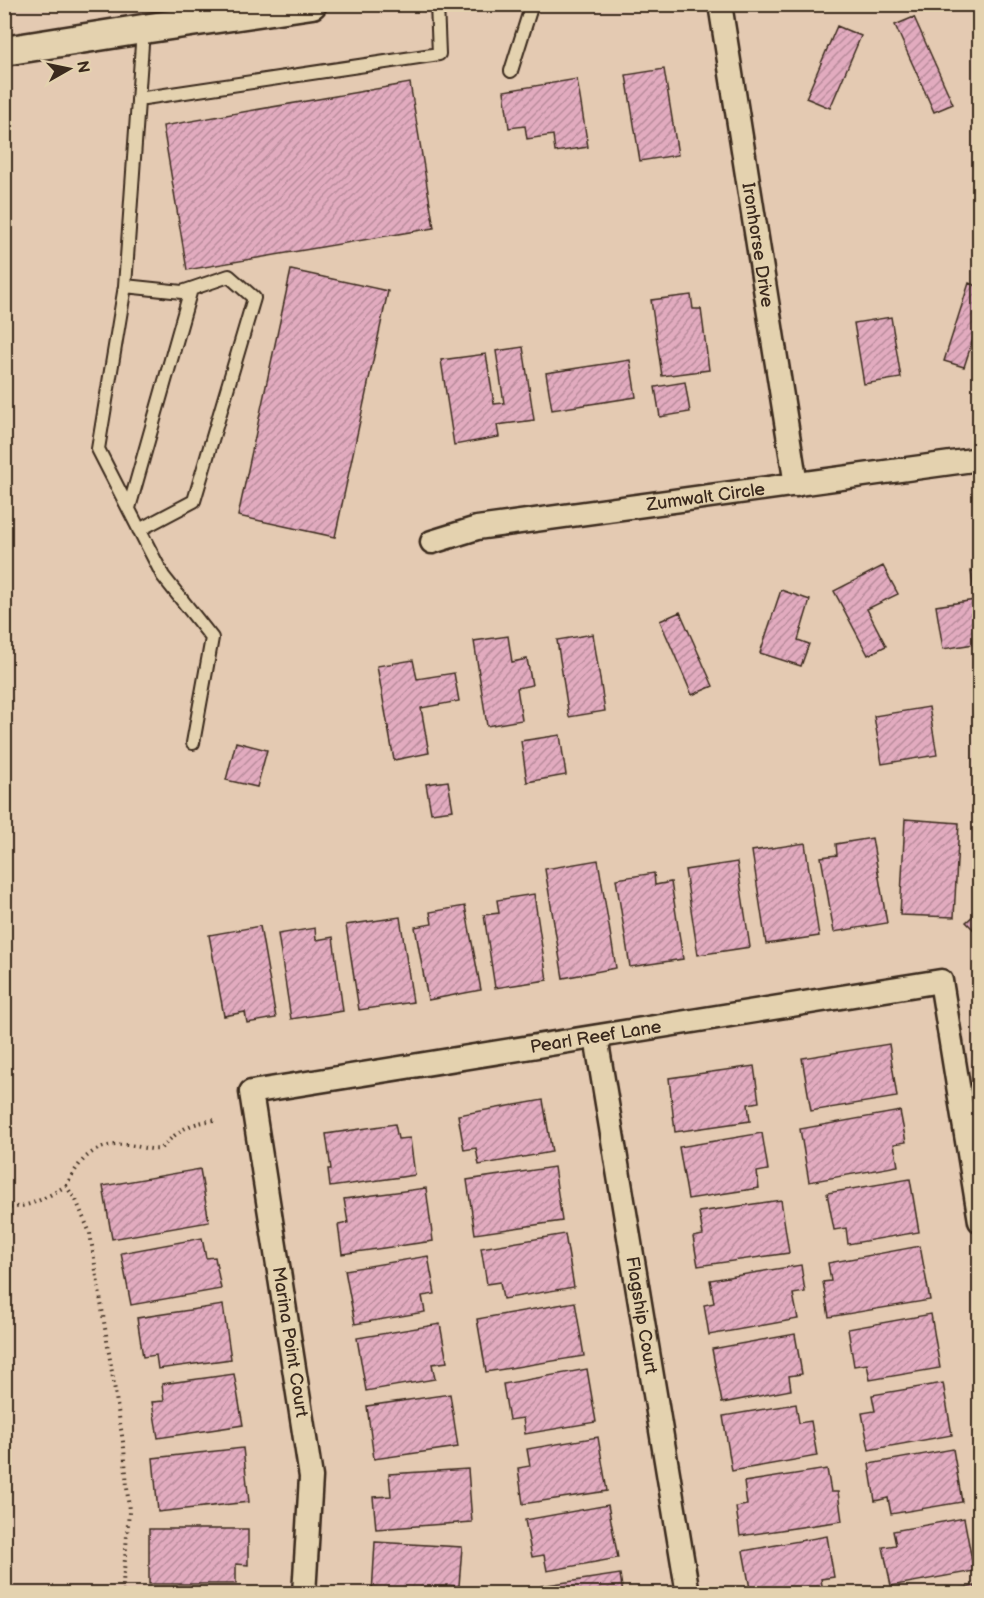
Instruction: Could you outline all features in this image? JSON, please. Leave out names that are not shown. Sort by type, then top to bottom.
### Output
[{"type":"street","points":[[4,51],[312,4]]},
{"type":"street","name":"Ironhorse Drive","points":[[720,4],[796,485]]},
{"type":"street","name":"Zumwalt Circle","points":[[432,542],[477,528],[980,459]]},
{"type":"street","name":"Pearl Reef Lane","points":[[251,1092],[941,981],[980,1221]]},
{"type":"street","name":"Flagship Court","points":[[596,1037],[688,1593]]},
{"type":"street","name":"Marina Point Court","points":[[251,1092],[311,1478],[304,1593]]},
{"type":"lane","points":[[138,99],[439,54],[436,4]]},
{"type":"lane","points":[[511,71],[532,4]]},
{"type":"lane","points":[[143,29],[125,286],[98,449],[163,576],[212,638],[193,742]]},
{"type":"lane","points":[[125,286],[183,292],[229,276],[254,298],[194,501],[139,530]]},
{"type":"lane","points":[[129,508],[191,289]]},
{"type":"path","points":[[4,1208],[35,1204],[66,1186],[74,1170],[92,1151],[108,1146],[128,1145],[150,1150],[160,1149],[178,1131],[192,1123],[214,1120]]},
{"type":"path","points":[[66,1186],[76,1200],[90,1233],[124,1448],[129,1512],[122,1593]]},
{"type":"building","points":[[914,17],[953,104],[934,112],[895,25]]},
{"type":"building","points":[[837,26],[861,36],[830,108],[806,98]]},
{"type":"building","points":[[664,69],[678,155],[640,161],[626,75]]},
{"type":"building","points":[[577,79],[588,147],[555,152],[553,135],[527,139],[525,126],[509,128],[504,91]]},
{"type":"building","points":[[410,83],[434,228],[187,270],[163,126]]},
{"type":"building","points":[[291,270],[388,291],[335,537],[238,516]]},
{"type":"building","points":[[969,283],[980,287],[980,318],[964,367],[944,361]]},
{"type":"building","points":[[691,295],[693,309],[701,309],[709,370],[662,376],[651,300]]},
{"type":"building","points":[[891,317],[901,378],[864,384],[854,323]]},
{"type":"building","points":[[523,347],[534,420],[497,425],[499,437],[454,445],[441,360],[486,354],[494,404],[504,403],[496,351]]},
{"type":"building","points":[[630,360],[636,397],[552,410],[546,373]]},
{"type":"building","points":[[685,382],[690,412],[660,417],[655,387]]},
{"type":"building","points":[[883,566],[898,594],[867,609],[886,646],[868,655],[834,591]]},
{"type":"building","points":[[980,570],[980,643],[943,649],[936,606],[975,600],[971,571]]},
{"type":"building","points":[[781,590],[810,600],[798,640],[809,644],[801,666],[760,653]]},
{"type":"building","points":[[680,612],[713,686],[692,695],[660,621]]},
{"type":"building","points":[[593,634],[605,711],[569,717],[557,640]]},
{"type":"building","points":[[508,636],[512,662],[527,659],[532,685],[517,688],[522,720],[487,726],[474,641]]},
{"type":"building","points":[[413,660],[417,679],[454,673],[459,701],[421,708],[429,753],[394,760],[377,666]]},
{"type":"building","points":[[929,707],[937,755],[882,764],[874,716]]},
{"type":"building","points":[[560,735],[566,775],[527,782],[521,741]]},
{"type":"building","points":[[236,742],[267,750],[257,787],[226,780]]},
{"type":"building","points":[[448,781],[453,810],[431,813],[426,784]]},
{"type":"building","points":[[905,819],[959,823],[954,917],[900,915]]},
{"type":"building","points":[[872,838],[887,923],[834,932],[821,857],[837,855],[836,844]]},
{"type":"building","points":[[805,843],[819,936],[766,944],[752,851]]},
{"type":"building","points":[[598,860],[616,968],[563,978],[545,869]]},
{"type":"building","points":[[737,862],[750,947],[698,955],[685,870]]},
{"type":"building","points":[[654,873],[655,885],[671,882],[683,959],[630,967],[616,879]]},
{"type":"building","points":[[534,894],[547,980],[495,988],[484,915],[499,913],[497,900]]},
{"type":"building","points":[[465,906],[481,990],[428,1000],[415,927],[432,924],[430,912]]},
{"type":"building","points":[[980,910],[980,936],[966,922]]},
{"type":"building","points":[[400,917],[413,1002],[359,1010],[346,925]]},
{"type":"building","points":[[260,926],[276,1018],[247,1023],[245,1012],[224,1016],[209,935]]},
{"type":"building","points":[[315,928],[316,940],[333,937],[343,1011],[291,1019],[278,934]]},
{"type":"building","points":[[889,1044],[897,1097],[811,1111],[802,1058]]},
{"type":"building","points":[[754,1066],[759,1102],[748,1104],[750,1121],[675,1132],[669,1078]]},
{"type":"building","points":[[543,1100],[552,1152],[479,1165],[476,1148],[464,1150],[458,1115]]},
{"type":"building","points":[[900,1111],[906,1142],[894,1144],[898,1166],[809,1182],[800,1129]]},
{"type":"building","points":[[395,1124],[398,1139],[410,1138],[415,1175],[330,1187],[328,1169],[331,1169],[326,1134]]},
{"type":"building","points":[[762,1133],[768,1170],[757,1172],[759,1188],[688,1199],[679,1147]]},
{"type":"building","points":[[554,1167],[562,1221],[475,1234],[467,1180]]},
{"type":"building","points":[[200,1169],[209,1222],[112,1239],[103,1186]]},
{"type":"building","points":[[910,1179],[919,1232],[848,1244],[846,1228],[834,1230],[827,1193]]},
{"type":"building","points":[[426,1188],[433,1241],[342,1254],[338,1225],[348,1223],[344,1199]]},
{"type":"building","points":[[781,1200],[789,1253],[698,1266],[693,1237],[703,1235],[699,1212]]},
{"type":"building","points":[[565,1234],[574,1287],[503,1299],[500,1282],[487,1284],[481,1248]]},
{"type":"building","points":[[202,1238],[206,1258],[215,1257],[221,1289],[131,1305],[121,1253]]},
{"type":"building","points":[[920,1246],[930,1300],[829,1317],[823,1282],[831,1281],[828,1263]]},
{"type":"building","points":[[428,1256],[435,1294],[422,1296],[425,1312],[355,1324],[345,1270]]},
{"type":"building","points":[[801,1265],[805,1292],[793,1294],[798,1319],[709,1335],[704,1305],[714,1303],[710,1280]]},
{"type":"building","points":[[575,1302],[584,1356],[486,1372],[477,1319]]},
{"type":"building","points":[[223,1305],[231,1359],[158,1369],[156,1355],[143,1357],[137,1318]]},
{"type":"building","points":[[931,1314],[940,1368],[870,1380],[867,1364],[854,1366],[848,1329]]},
{"type":"building","points":[[440,1324],[447,1362],[432,1364],[435,1379],[366,1391],[357,1338]]},
{"type":"building","points":[[795,1334],[802,1374],[789,1376],[791,1390],[722,1403],[712,1349]]},
{"type":"building","points":[[587,1369],[596,1422],[525,1434],[523,1418],[509,1420],[503,1384]]},
{"type":"building","points":[[234,1374],[243,1425],[158,1438],[152,1402],[164,1401],[162,1384]]},
{"type":"building","points":[[943,1383],[952,1435],[869,1450],[862,1413],[875,1411],[872,1395]]},
{"type":"building","points":[[450,1394],[458,1447],[374,1459],[367,1406]]},
{"type":"building","points":[[796,1404],[799,1423],[811,1421],[817,1456],[732,1471],[723,1416]]},
{"type":"building","points":[[598,1437],[607,1491],[523,1504],[518,1468],[530,1466],[527,1449]]},
{"type":"building","points":[[243,1448],[249,1502],[158,1512],[153,1458]]},
{"type":"building","points":[[953,1449],[962,1502],[891,1514],[888,1498],[875,1501],[869,1464]]},
{"type":"building","points":[[468,1469],[472,1522],[376,1529],[373,1497],[391,1496],[389,1474]]},
{"type":"building","points":[[827,1469],[831,1492],[838,1492],[842,1521],[740,1536],[736,1507],[747,1505],[744,1482]]},
{"type":"building","points":[[608,1505],[618,1558],[547,1571],[544,1555],[532,1557],[525,1520]]},
{"type":"building","points":[[964,1518],[974,1571],[891,1586],[883,1547],[896,1545],[893,1531]]},
{"type":"building","points":[[149,1529],[248,1529],[248,1565],[236,1564],[236,1584],[149,1584]]},
{"type":"building","points":[[827,1536],[834,1577],[821,1579],[823,1592],[751,1594],[743,1551]]},
{"type":"building","points":[[375,1542],[462,1547],[459,1586],[446,1585],[446,1594],[372,1594]]},
{"type":"building","points":[[620,1574],[623,1594],[542,1594],[541,1586]]},
{"type":"building","points":[[975,1586],[976,1594],[931,1594]]}]
